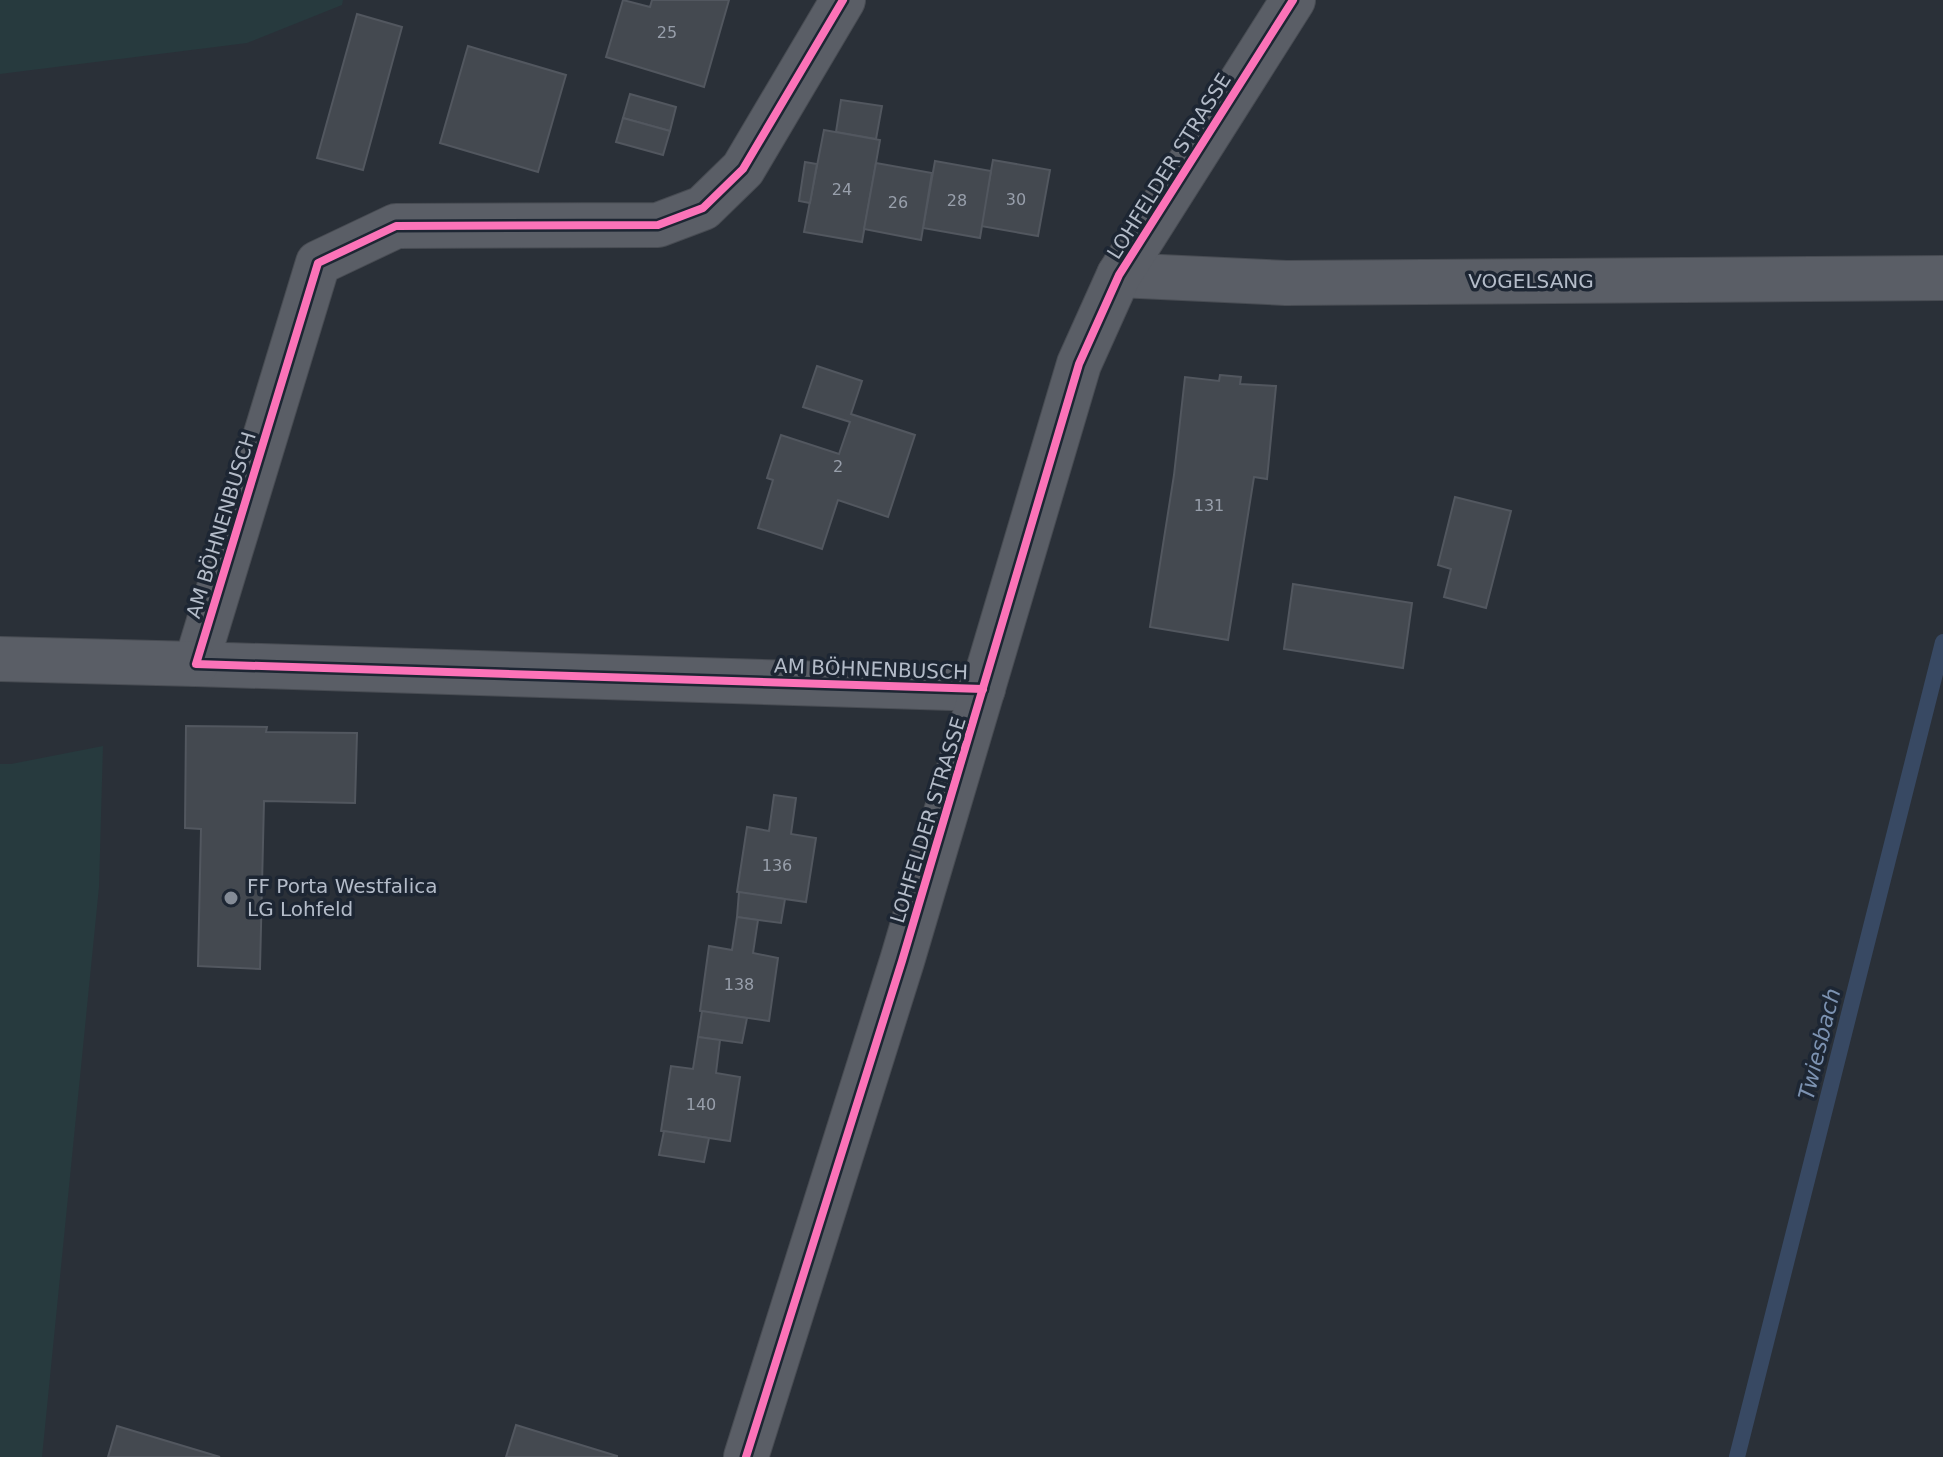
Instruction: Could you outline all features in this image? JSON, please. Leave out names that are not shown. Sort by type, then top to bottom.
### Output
[{"type":"street","name":"AM BÖHNENBUSCH","points":[[196,664],[318,263],[396,226],[658,225],[703,208],[743,169],[843,0]]},
{"type":"street","name":"LOHFELDER STRASSE","points":[[746,1457],[902,961],[1079,364],[1119,275],[1293,0]]},
{"type":"street","name":"VOGELSANG","points":[[1119,275],[1286,283],[1943,278]]},
{"type":"street","name":"AM BÖHNENBUSCH","points":[[0,659],[983,689]]},
{"type":"green space","points":[[0,0],[343,0],[342,5],[247,43],[0,74]]},
{"type":"green space","points":[[103,746],[99,887],[42,1457],[0,1457],[0,764]]},
{"type":"building","points":[[623,0],[650,7],[652,0],[729,0],[704,87],[606,57]]},
{"type":"building","points":[[357,14],[402,27],[363,170],[317,158]]},
{"type":"building","points":[[468,46],[566,75],[538,172],[440,143]]},
{"type":"building","points":[[630,94],[676,107],[670,131],[623,118]]},
{"type":"building","points":[[841,100],[882,106],[876,139],[836,132]]},
{"type":"building","points":[[623,118],[670,131],[663,155],[616,142]]},
{"type":"building","points":[[824,130],[880,140],[862,242],[804,232]]},
{"type":"building","points":[[993,160],[1050,170],[1038,236],[981,226]]},
{"type":"building","points":[[935,161],[991,171],[980,238],[923,228]]},
{"type":"building","points":[[805,162],[817,164],[810,203],[799,201]]},
{"type":"building","points":[[876,163],[932,173],[921,240],[864,229]]},
{"type":"building","points":[[817,366],[862,381],[851,414],[915,435],[888,517],[838,500],[822,549],[758,528],[773,480],[767,478],[781,435],[839,454],[850,422],[803,407]]},
{"type":"building","points":[[1220,375],[1241,377],[1240,384],[1276,386],[1267,479],[1254,477],[1228,640],[1150,627],[1174,475],[1185,377],[1219,381]]},
{"type":"building","points":[[1455,497],[1511,511],[1486,608],[1444,597],[1451,569],[1438,565]]},
{"type":"building","points":[[1293,584],[1412,603],[1403,668],[1284,649]]},
{"type":"building","name":"FF Porta Westfalica LG Lohfeld","points":[[186,726],[267,727],[266,732],[357,733],[355,803],[264,801],[260,969],[198,966],[201,829],[185,828]]},
{"type":"building","points":[[774,795],[796,798],[791,834],[816,838],[806,902],[737,892],[747,827],[769,831]]},
{"type":"building","points":[[739,892],[785,899],[781,923],[737,917]]},
{"type":"building","points":[[737,917],[758,920],[753,953],[778,958],[769,1021],[700,1011],[709,946],[732,950]]},
{"type":"building","points":[[702,1011],[747,1018],[742,1043],[698,1037]]},
{"type":"building","points":[[698,1037],[720,1040],[716,1073],[740,1077],[730,1141],[661,1131],[671,1066],[693,1069]]},
{"type":"building","points":[[664,1131],[709,1138],[704,1162],[659,1155]]},
{"type":"building","points":[[516,1425],[617,1456],[617,1457],[506,1457]]},
{"type":"building","points":[[117,1426],[220,1457],[108,1457]]},
{"type":"waterway","name":"Twiesbach","points":[[1737,1457],[1943,642]]},
{"type":"cycle path","points":[[843,0],[743,169],[703,208],[658,225],[396,226],[318,263],[196,664],[983,689]]},
{"type":"cycle path","points":[[746,1457],[902,961],[1079,364],[1119,275],[1293,0]]},
{"type":"place","name":"FF Porta Westfalica LG Lohfeld","points":[[231,898]]}]
